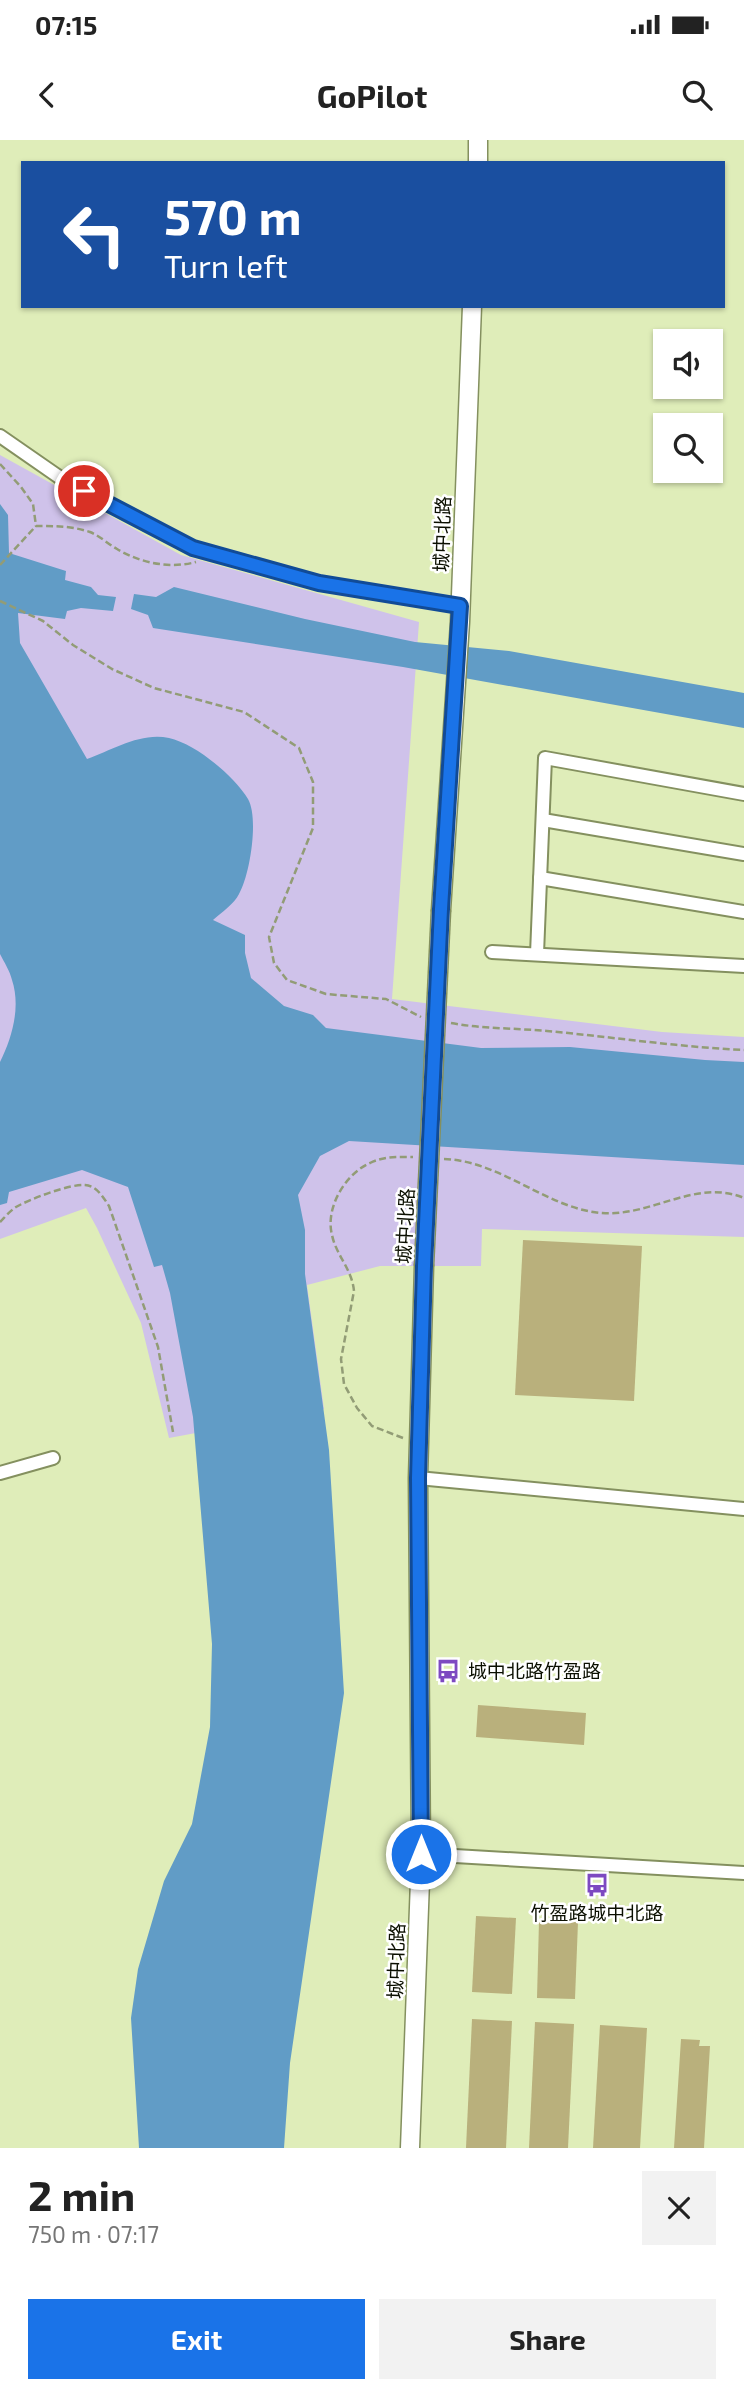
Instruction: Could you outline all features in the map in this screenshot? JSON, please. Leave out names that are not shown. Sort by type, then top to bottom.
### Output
[{"type":"street","points":[[478,140],[478,161]]},
{"type":"street","name":"城中北路","points":[[410,2148],[421,1854],[418,1478],[424,1266],[441,909],[460,614],[472,308]]},
{"type":"street","points":[[0,436],[62,479],[193,548],[319,583],[460,614]]},
{"type":"street","points":[[537,954],[545,758],[744,794]]},
{"type":"street","points":[[543,820],[744,854]]},
{"type":"street","points":[[540,878],[744,912]]},
{"type":"street","points":[[492,951],[744,966]]},
{"type":"street","points":[[0,1473],[53,1458]]},
{"type":"street","points":[[418,1478],[744,1509]]},
{"type":"street","points":[[421,1854],[744,1873]]},
{"type":"path","points":[[0,464],[21,486],[33,504],[36,526]]},
{"type":"path","points":[[0,565],[36,526],[65,526],[92,533],[121,551],[155,564],[183,566],[219,556]]},
{"type":"path","points":[[0,601],[43,621],[73,645],[112,669],[154,688],[244,712],[299,748],[313,782],[313,828],[269,937],[274,963],[287,980],[326,994],[386,999],[416,1016],[428,1018]]},
{"type":"path","points":[[440,1020],[477,1028],[544,1031],[744,1049]]},
{"type":"path","points":[[416,1157],[391,1157],[371,1162],[357,1170],[336,1198],[331,1217],[331,1234],[353,1280],[354,1290],[341,1359],[344,1384],[372,1426],[419,1443]]},
{"type":"path","points":[[441,1158],[488,1168],[577,1210],[624,1214],[694,1193],[718,1191],[744,1198]]},
{"type":"path","points":[[0,1222],[13,1209],[29,1201],[69,1188],[86,1185],[100,1192],[109,1206],[147,1309],[158,1348],[173,1432]]},
{"type":"shaded area","points":[[0,455],[181,555],[419,622],[392,999],[662,1032],[744,1037],[744,1237],[482,1229],[481,1266],[380,1266],[307,1285],[324,1409],[169,1438],[141,1323],[86,1208],[0,1239]]},
{"type":"water","points":[[0,504],[8,515],[9,553],[66,571],[65,580],[91,587],[98,595],[116,597],[113,611],[81,608],[67,611],[65,619],[18,613],[20,643],[87,759],[148,737],[169,738],[191,747],[213,762],[234,781],[248,799],[253,832],[247,874],[237,898],[213,920],[245,935],[245,953],[251,978],[284,1006],[313,1015],[326,1028],[481,1048],[570,1047],[744,1062],[744,1165],[349,1141],[320,1156],[298,1195],[305,1230],[305,1274],[329,1450],[344,1693],[290,2063],[284,2148],[139,2148],[131,2018],[138,1969],[164,1881],[192,1824],[210,1727],[212,1644],[193,1417],[170,1293],[162,1265],[154,1267],[128,1187],[82,1170],[9,1192],[7,1203],[0,1205],[0,1062],[11,1033],[16,1001],[11,977],[0,954]]},
{"type":"water","points":[[174,587],[415,642],[509,651],[744,693],[744,728],[403,667],[153,628],[148,615],[131,609],[134,594],[156,597]]},
{"type":"building","points":[[523,1240],[642,1246],[634,1401],[515,1395]]},
{"type":"building","points":[[478,1705],[586,1713],[584,1745],[476,1737]]},
{"type":"building","points":[[476,1916],[516,1918],[512,1994],[472,1992]]},
{"type":"building","points":[[539,1921],[578,1922],[575,1999],[537,1998]]},
{"type":"building","points":[[472,2019],[512,2021],[506,2148],[466,2148]]},
{"type":"building","points":[[535,2022],[574,2024],[568,2148],[529,2148]]},
{"type":"building","points":[[600,2025],[647,2028],[640,2148],[593,2148]]},
{"type":"building","points":[[681,2039],[700,2040],[699,2046],[710,2046],[704,2148],[674,2148]]},
{"type":"place","name":"城中北路竹盈路","points":[[448,1671]]},
{"type":"place","name":"竹盈路城中北路","points":[[597,1885]]},
{"type":"route","points":[[84,491],[193,548],[319,583],[460,606],[441,909],[424,1266],[418,1478],[421,1854]]}]
